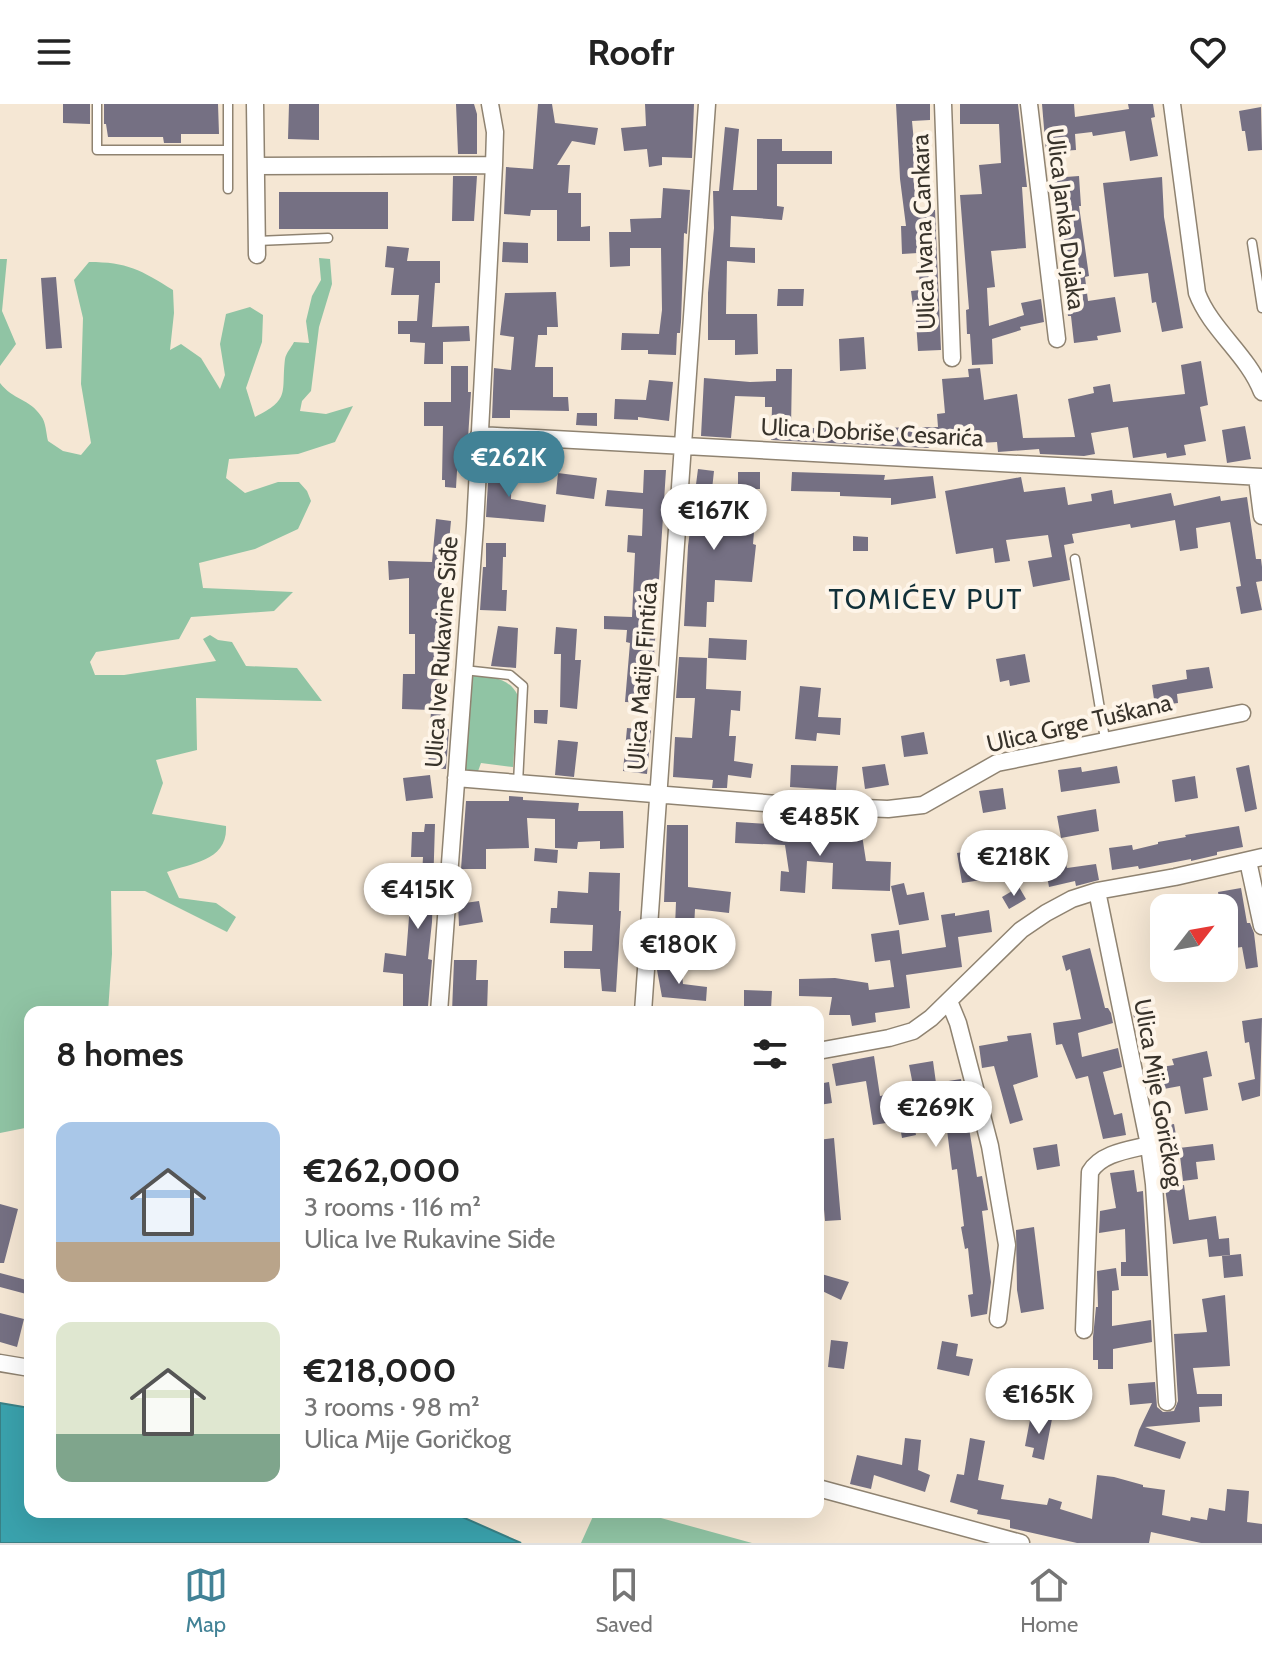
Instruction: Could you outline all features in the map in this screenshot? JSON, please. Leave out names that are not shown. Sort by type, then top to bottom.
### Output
[{"type":"street","points":[[255,104],[257,248]]},
{"type":"street","name":"Ulica Ive Rukavine Siđe","points":[[439,1006],[479,435],[494,165],[495,132],[490,104]]},
{"type":"street","name":"Ulica Matije Fintića","points":[[643,1006],[707,104]]},
{"type":"street","name":"Ulica Ivana Cankara","points":[[943,104],[952,358]]},
{"type":"street","name":"Ulica Janka Dujaka","points":[[1029,104],[1057,339]]},
{"type":"street","points":[[1172,104],[1197,293],[1262,392]]},
{"type":"street","points":[[256,166],[494,165]]},
{"type":"street","name":"Ulica Dobriše Cesarića","points":[[479,435],[1259,477]]},
{"type":"street","points":[[1259,477],[1262,516]]},
{"type":"street","name":"Ulica Grge Tuškana","points":[[456,778],[834,808],[913,807],[933,800],[997,763],[1242,713]]},
{"type":"street","points":[[824,1050],[913,1031],[949,1001],[1021,930],[1046,913],[1097,891],[1255,859],[1262,926]]},
{"type":"street","name":"Ulica Mije Goričkog","points":[[1097,891],[1149,1145],[1167,1402]]},
{"type":"street","points":[[949,1001],[958,1023],[990,1146],[1007,1245],[998,1319]]},
{"type":"street","points":[[1084,1330],[1090,1172],[1094,1164],[1107,1156],[1149,1145]]},
{"type":"street","points":[[0,1363],[24,1367]]},
{"type":"street","points":[[824,1490],[1021,1543]]},
{"type":"lane","points":[[97,104],[97,150],[228,150]]},
{"type":"lane","points":[[228,104],[228,189]]},
{"type":"lane","points":[[257,248],[328,238]]},
{"type":"lane","points":[[1252,243],[1262,308]]},
{"type":"lane","points":[[1075,559],[1105,739]]},
{"type":"lane","points":[[464,670],[510,675],[523,686],[518,783]]},
{"type":"green space","points":[[319,258],[330,259],[332,284],[319,327],[311,391],[302,401],[300,411],[326,414],[353,406],[335,442],[298,454],[229,459],[226,478],[245,493],[278,482],[299,482],[311,501],[298,529],[255,549],[199,563],[203,588],[293,592],[274,611],[191,617],[179,639],[96,652],[90,662],[95,675],[124,675],[216,661],[203,639],[210,635],[232,642],[246,666],[297,668],[322,701],[196,698],[197,750],[156,760],[163,783],[152,814],[226,826],[225,838],[215,854],[167,872],[179,898],[216,903],[236,917],[227,932],[145,891],[111,891],[112,954],[108,1006],[24,1006],[24,1128],[0,1133],[0,383],[37,410],[44,421],[48,441],[63,451],[81,455],[91,443],[81,384],[83,318],[74,280],[89,262],[114,264],[142,272],[173,290],[170,350],[181,344],[201,358],[220,389],[225,375],[220,344],[226,314],[250,307],[263,315],[262,342],[246,388],[255,417],[279,400],[286,357],[294,342],[309,343],[306,321],[312,296],[321,280]]},
{"type":"green space","points":[[0,259],[7,259],[2,311],[16,344],[0,366]]},
{"type":"green space","points":[[475,675],[505,682],[518,696],[513,767],[481,763],[477,774],[464,768],[470,679]]},
{"type":"green space","points":[[592,1518],[661,1518],[752,1543],[581,1543]]},
{"type":"water","points":[[0,1403],[24,1407],[24,1518],[465,1518],[521,1543],[0,1543]]},
{"type":"building","points":[[63,104],[90,104],[90,124],[63,123]]},
{"type":"building","points":[[104,104],[218,104],[219,134],[181,134],[181,143],[164,143],[163,137],[108,137],[104,124]]},
{"type":"building","points":[[289,104],[319,104],[319,140],[288,139]]},
{"type":"building","points":[[456,104],[474,104],[477,154],[458,154]]},
{"type":"building","points":[[538,104],[552,104],[555,123],[598,128],[595,145],[572,141],[557,165],[570,165],[568,193],[581,193],[581,227],[590,226],[590,241],[557,241],[557,210],[531,210],[530,216],[504,214],[506,167],[533,169]]},
{"type":"building","points":[[645,104],[694,104],[692,158],[662,157],[662,165],[649,167],[647,149],[624,151],[621,128],[646,126]]},
{"type":"building","points":[[896,104],[930,104],[930,120],[912,121],[917,175],[913,175],[917,211],[935,210],[941,350],[918,351],[911,291],[920,290],[918,253],[902,254],[901,226],[906,226]]},
{"type":"building","points":[[960,104],[1018,104],[1027,187],[1022,187],[1026,248],[991,251],[995,287],[987,288],[989,326],[1024,315],[1021,303],[1041,299],[1044,322],[1020,327],[1021,330],[992,339],[993,364],[972,365],[970,334],[967,334],[966,310],[969,309],[960,195],[982,194],[979,165],[1001,163],[999,124],[960,124]]},
{"type":"building","points":[[1042,104],[1074,104],[1075,117],[1129,109],[1128,104],[1153,104],[1155,117],[1151,118],[1158,156],[1130,161],[1125,131],[1093,136],[1092,132],[1075,134],[1076,150],[1046,152]]},
{"type":"building","points":[[1261,107],[1262,150],[1248,151],[1239,111]]},
{"type":"building","points":[[725,127],[739,129],[733,190],[757,190],[757,139],[782,139],[782,151],[832,151],[832,164],[777,164],[777,206],[784,207],[782,220],[731,216],[730,247],[755,248],[755,263],[727,261],[726,314],[757,314],[758,354],[735,355],[735,340],[708,340],[713,191],[719,191]]},
{"type":"building","points":[[453,176],[477,176],[474,221],[452,221]]},
{"type":"building","points":[[1079,176],[1079,206],[1089,276],[1085,277],[1088,301],[1115,297],[1121,332],[1097,336],[1098,340],[1074,343],[1052,178]]},
{"type":"building","points":[[1162,177],[1164,217],[1183,328],[1162,332],[1156,302],[1152,303],[1148,273],[1114,277],[1103,183]]},
{"type":"building","points":[[663,188],[690,190],[676,355],[648,354],[648,350],[621,350],[622,333],[659,334],[662,310],[661,248],[630,248],[630,266],[610,267],[609,232],[631,232],[630,219],[661,218]]},
{"type":"building","points":[[279,192],[388,192],[388,229],[279,229]]},
{"type":"building","points":[[503,242],[528,243],[528,263],[502,262]]},
{"type":"building","points":[[387,246],[409,248],[407,261],[440,261],[440,283],[435,283],[432,327],[469,326],[470,341],[443,342],[443,364],[424,364],[425,343],[410,342],[410,334],[398,334],[398,321],[417,321],[419,295],[391,295],[394,268],[385,267]]},
{"type":"building","points":[[56,277],[62,348],[46,349],[41,278]]},
{"type":"building","points":[[778,289],[804,289],[803,306],[777,306]]},
{"type":"building","points":[[556,292],[558,327],[547,327],[547,335],[538,335],[535,367],[553,367],[553,397],[568,397],[569,411],[510,410],[510,418],[492,418],[494,368],[511,370],[514,337],[500,335],[505,293]]},
{"type":"building","points":[[864,337],[866,369],[840,371],[839,339]]},
{"type":"building","points":[[1201,361],[1208,405],[1200,407],[1206,441],[1184,445],[1186,455],[1167,458],[1166,453],[1133,458],[1128,427],[1091,433],[1095,454],[1084,456],[1040,454],[1039,449],[998,452],[997,442],[929,448],[771,440],[772,407],[765,407],[765,397],[735,396],[731,438],[701,436],[704,378],[776,381],[776,369],[792,369],[791,429],[836,427],[864,431],[864,428],[938,427],[937,414],[945,413],[942,379],[969,377],[968,369],[980,368],[984,400],[1017,394],[1023,438],[1075,437],[1068,399],[1094,393],[1093,387],[1110,384],[1113,402],[1185,394],[1181,365]]},
{"type":"building","points":[[451,366],[468,366],[468,392],[471,392],[467,454],[458,454],[456,488],[445,487],[445,480],[442,480],[443,426],[424,426],[424,402],[451,402]]},
{"type":"building","points":[[649,380],[673,382],[669,421],[638,417],[638,420],[614,419],[615,399],[646,400]]},
{"type":"building","points":[[577,413],[597,413],[597,426],[576,425]]},
{"type":"building","points":[[1245,426],[1251,459],[1227,463],[1222,430]]},
{"type":"building","points":[[489,465],[512,466],[511,499],[546,505],[544,522],[486,517]]},
{"type":"building","points":[[698,469],[714,471],[710,508],[719,508],[712,517],[755,520],[752,582],[715,580],[714,602],[707,602],[706,627],[684,626],[688,546]]},
{"type":"building","points":[[644,470],[666,470],[651,703],[625,702],[630,643],[626,642],[627,630],[604,629],[604,616],[632,617],[635,553],[627,552],[628,535],[642,536],[643,509],[605,506],[607,490],[643,493]]},
{"type":"building","points":[[738,472],[760,472],[760,489],[738,489]]},
{"type":"building","points":[[792,472],[885,475],[884,480],[933,476],[936,498],[891,505],[891,498],[840,496],[840,492],[791,491]]},
{"type":"building","points":[[558,473],[597,478],[594,499],[556,494]]},
{"type":"building","points":[[1021,477],[1024,492],[1065,487],[1068,505],[1092,501],[1091,494],[1112,490],[1114,504],[1171,493],[1174,506],[1220,496],[1221,501],[1247,497],[1256,559],[1261,559],[1262,581],[1256,582],[1262,610],[1241,614],[1236,587],[1241,586],[1230,522],[1196,528],[1198,548],[1180,551],[1175,520],[1072,534],[1074,543],[1064,545],[1070,580],[1033,587],[1028,561],[1052,557],[1048,535],[1006,540],[1010,561],[995,563],[993,548],[956,554],[945,491]]},
{"type":"building","points":[[436,519],[451,521],[447,562],[453,562],[453,575],[442,575],[441,621],[453,622],[453,636],[440,635],[444,729],[449,729],[446,769],[428,768],[431,710],[402,709],[403,674],[415,674],[415,634],[409,634],[409,578],[389,580],[388,561],[432,562]]},
{"type":"building","points":[[853,536],[868,537],[868,551],[853,551]]},
{"type":"building","points":[[486,543],[506,543],[502,590],[507,590],[506,611],[480,610]]},
{"type":"building","points":[[498,626],[518,628],[516,668],[491,666]]},
{"type":"building","points":[[556,627],[577,629],[575,660],[581,660],[577,709],[560,707],[561,654],[554,654]]},
{"type":"building","points":[[709,638],[747,640],[746,660],[708,658]]},
{"type":"building","points":[[1025,654],[1030,682],[1010,686],[1009,680],[1000,682],[996,659]]},
{"type":"building","points":[[679,657],[707,658],[706,689],[741,691],[740,711],[731,710],[729,736],[736,736],[734,761],[753,764],[751,778],[728,775],[727,788],[712,788],[713,780],[673,777],[675,737],[692,738],[695,698],[676,698]]},
{"type":"building","points":[[1209,667],[1213,688],[1177,694],[1178,703],[1155,706],[1152,685],[1187,679],[1186,670]]},
{"type":"building","points":[[800,686],[821,688],[818,717],[841,718],[840,735],[817,733],[816,741],[795,739]]},
{"type":"building","points":[[534,710],[548,710],[547,724],[534,723]]},
{"type":"building","points":[[627,728],[651,730],[647,774],[623,771]]},
{"type":"building","points":[[924,732],[928,754],[904,757],[901,736]]},
{"type":"building","points":[[558,740],[578,742],[574,777],[555,775]]},
{"type":"building","points":[[885,764],[889,785],[865,789],[862,767]]},
{"type":"building","points":[[791,765],[838,766],[836,790],[790,787]]},
{"type":"building","points":[[1249,765],[1257,809],[1245,812],[1236,768]]},
{"type":"building","points":[[1117,766],[1120,783],[1061,792],[1058,770],[1081,767],[1082,772]]},
{"type":"building","points":[[430,775],[433,798],[406,801],[403,778]]},
{"type":"building","points":[[1195,776],[1198,798],[1175,802],[1172,780]]},
{"type":"building","points":[[1003,788],[1006,809],[983,813],[979,791]]},
{"type":"building","points":[[509,796],[523,797],[523,800],[579,803],[578,811],[623,811],[624,848],[600,849],[600,841],[578,842],[577,849],[555,848],[555,819],[527,818],[529,848],[486,849],[486,869],[461,869],[466,801],[509,801]]},
{"type":"building","points":[[1096,809],[1099,831],[1061,838],[1057,816]]},
{"type":"building","points":[[736,822],[770,824],[769,834],[806,828],[832,832],[831,840],[862,835],[866,861],[891,862],[890,891],[832,889],[833,863],[807,861],[805,893],[780,891],[781,871],[789,872],[785,845],[735,843]]},
{"type":"building","points":[[425,824],[435,824],[428,1006],[403,1006],[403,974],[383,972],[385,953],[406,956],[411,892],[421,894],[423,857],[411,857],[412,832],[424,832]]},
{"type":"building","points":[[667,825],[688,825],[688,887],[731,892],[729,913],[695,909],[694,928],[675,927],[676,902],[664,902]]},
{"type":"building","points":[[1239,826],[1243,847],[1191,861],[1112,870],[1109,848],[1132,845],[1133,850],[1185,835]]},
{"type":"building","points":[[1059,837],[1067,868],[1096,864],[1099,880],[1076,886],[1075,881],[1049,887],[1047,876],[1052,873],[1047,853],[1037,855],[1034,842]]},
{"type":"building","points":[[535,848],[558,850],[557,863],[534,861]]},
{"type":"building","points":[[976,850],[981,880],[962,883],[957,853]]},
{"type":"building","points":[[1020,859],[1023,874],[1010,876],[1007,862]]},
{"type":"building","points":[[589,872],[620,873],[616,992],[602,991],[600,969],[564,968],[564,951],[592,951],[593,925],[550,923],[551,908],[557,908],[558,891],[588,893]]},
{"type":"building","points":[[904,883],[907,895],[924,892],[929,920],[899,925],[891,886]]},
{"type":"building","points":[[1019,887],[1026,899],[1009,909],[1002,897]]},
{"type":"building","points":[[1241,888],[1247,923],[1250,923],[1254,933],[1258,967],[1246,969],[1242,947],[1238,948],[1238,894],[1218,892]]},
{"type":"building","points":[[479,901],[483,922],[459,926],[458,904]]},
{"type":"building","points":[[989,910],[992,932],[958,937],[962,967],[906,975],[910,1008],[875,1013],[876,1022],[852,1026],[850,1015],[829,1015],[832,997],[799,996],[799,979],[835,978],[868,983],[869,990],[894,987],[890,960],[875,962],[871,934],[899,930],[902,954],[946,947],[941,915],[955,913],[955,916]]},
{"type":"building","points":[[1090,948],[1105,1008],[1111,1013],[1113,1023],[1078,1033],[1082,1057],[1118,1048],[1122,1067],[1103,1072],[1114,1115],[1122,1113],[1126,1135],[1103,1139],[1088,1076],[1076,1079],[1062,1044],[1056,1045],[1053,1023],[1081,1019],[1070,969],[1066,971],[1062,956]]},
{"type":"building","points":[[454,960],[477,960],[476,980],[488,980],[487,1006],[452,1006]]},
{"type":"building","points":[[681,966],[683,984],[707,987],[706,1001],[662,997],[657,970]]},
{"type":"building","points":[[744,990],[772,991],[771,1006],[744,1006]]},
{"type":"building","points":[[1148,1007],[1151,1029],[1137,1031],[1132,1009]]},
{"type":"building","points":[[1262,1018],[1260,1096],[1242,1101],[1238,1083],[1255,1079],[1242,1021]]},
{"type":"building","points":[[1031,1033],[1038,1077],[1013,1085],[1023,1120],[1010,1124],[994,1066],[982,1068],[979,1046],[1008,1041],[1007,1036]]},
{"type":"building","points":[[1207,1051],[1212,1076],[1203,1078],[1208,1110],[1185,1114],[1180,1086],[1153,1091],[1149,1069],[1174,1065],[1172,1059]]},
{"type":"building","points":[[874,1056],[880,1096],[914,1090],[909,1065],[933,1061],[936,1083],[961,1079],[977,1177],[982,1176],[988,1210],[982,1211],[991,1282],[987,1314],[971,1317],[968,1295],[973,1294],[968,1248],[965,1249],[961,1227],[964,1226],[957,1169],[952,1170],[945,1114],[913,1121],[916,1135],[902,1138],[899,1121],[873,1125],[866,1081],[836,1086],[832,1064]]},
{"type":"building","points":[[829,1082],[832,1103],[824,1104],[824,1083]]},
{"type":"building","points":[[1174,1124],[1178,1146],[1161,1148],[1156,1127]]},
{"type":"building","points":[[834,1138],[841,1220],[825,1221],[824,1139]]},
{"type":"building","points":[[1057,1144],[1060,1166],[1037,1170],[1033,1148]]},
{"type":"building","points":[[1213,1144],[1215,1160],[1196,1162],[1198,1179],[1183,1181],[1179,1148]]},
{"type":"building","points":[[1134,1170],[1137,1192],[1143,1191],[1148,1276],[1121,1276],[1121,1262],[1126,1262],[1125,1229],[1099,1233],[1100,1211],[1116,1208],[1110,1173]]},
{"type":"building","points":[[1184,1185],[1189,1220],[1216,1216],[1219,1239],[1229,1238],[1230,1255],[1209,1257],[1207,1239],[1173,1244],[1165,1188]]},
{"type":"building","points":[[0,1204],[18,1209],[4,1263],[0,1263]]},
{"type":"building","points":[[1034,1227],[1044,1309],[1021,1313],[1017,1290],[1016,1230]]},
{"type":"building","points":[[1241,1254],[1243,1276],[1224,1278],[1222,1256]]},
{"type":"building","points":[[1116,1268],[1119,1290],[1112,1291],[1112,1326],[1151,1320],[1152,1342],[1113,1349],[1113,1369],[1098,1369],[1098,1360],[1093,1360],[1098,1307],[1097,1271]]},
{"type":"building","points":[[0,1273],[24,1279],[24,1293],[0,1287]]},
{"type":"building","points":[[824,1275],[849,1282],[841,1300],[824,1292]]},
{"type":"building","points":[[1225,1295],[1230,1366],[1193,1368],[1197,1394],[1222,1394],[1222,1406],[1199,1407],[1200,1422],[1145,1427],[1186,1442],[1180,1459],[1134,1446],[1152,1403],[1130,1405],[1128,1384],[1155,1382],[1157,1407],[1163,1412],[1174,1411],[1178,1401],[1174,1334],[1207,1332],[1202,1299]]},
{"type":"building","points":[[0,1313],[24,1319],[17,1347],[0,1342]]},
{"type":"building","points":[[831,1340],[848,1342],[844,1369],[828,1367]]},
{"type":"building","points":[[942,1341],[958,1344],[956,1356],[973,1359],[969,1376],[937,1369]]},
{"type":"building","points":[[1031,1415],[1052,1419],[1044,1460],[1032,1457],[1034,1448],[1025,1446]]},
{"type":"building","points":[[905,1438],[921,1440],[918,1470],[930,1475],[925,1492],[874,1475],[871,1489],[850,1484],[857,1455],[902,1465]]},
{"type":"building","points":[[970,1438],[985,1441],[978,1480],[1004,1485],[1001,1499],[1047,1505],[1049,1498],[1062,1502],[1060,1509],[1092,1519],[1097,1475],[1165,1490],[1162,1515],[1190,1521],[1191,1517],[1207,1520],[1209,1508],[1225,1511],[1227,1489],[1249,1491],[1247,1522],[1262,1524],[1262,1543],[1201,1543],[1151,1532],[1149,1543],[1077,1543],[1010,1528],[1010,1520],[977,1514],[978,1510],[950,1502],[957,1474],[964,1475]]},
{"type":"district","name":"TOMIĆEV PUT","points":[[926,599]]}]
